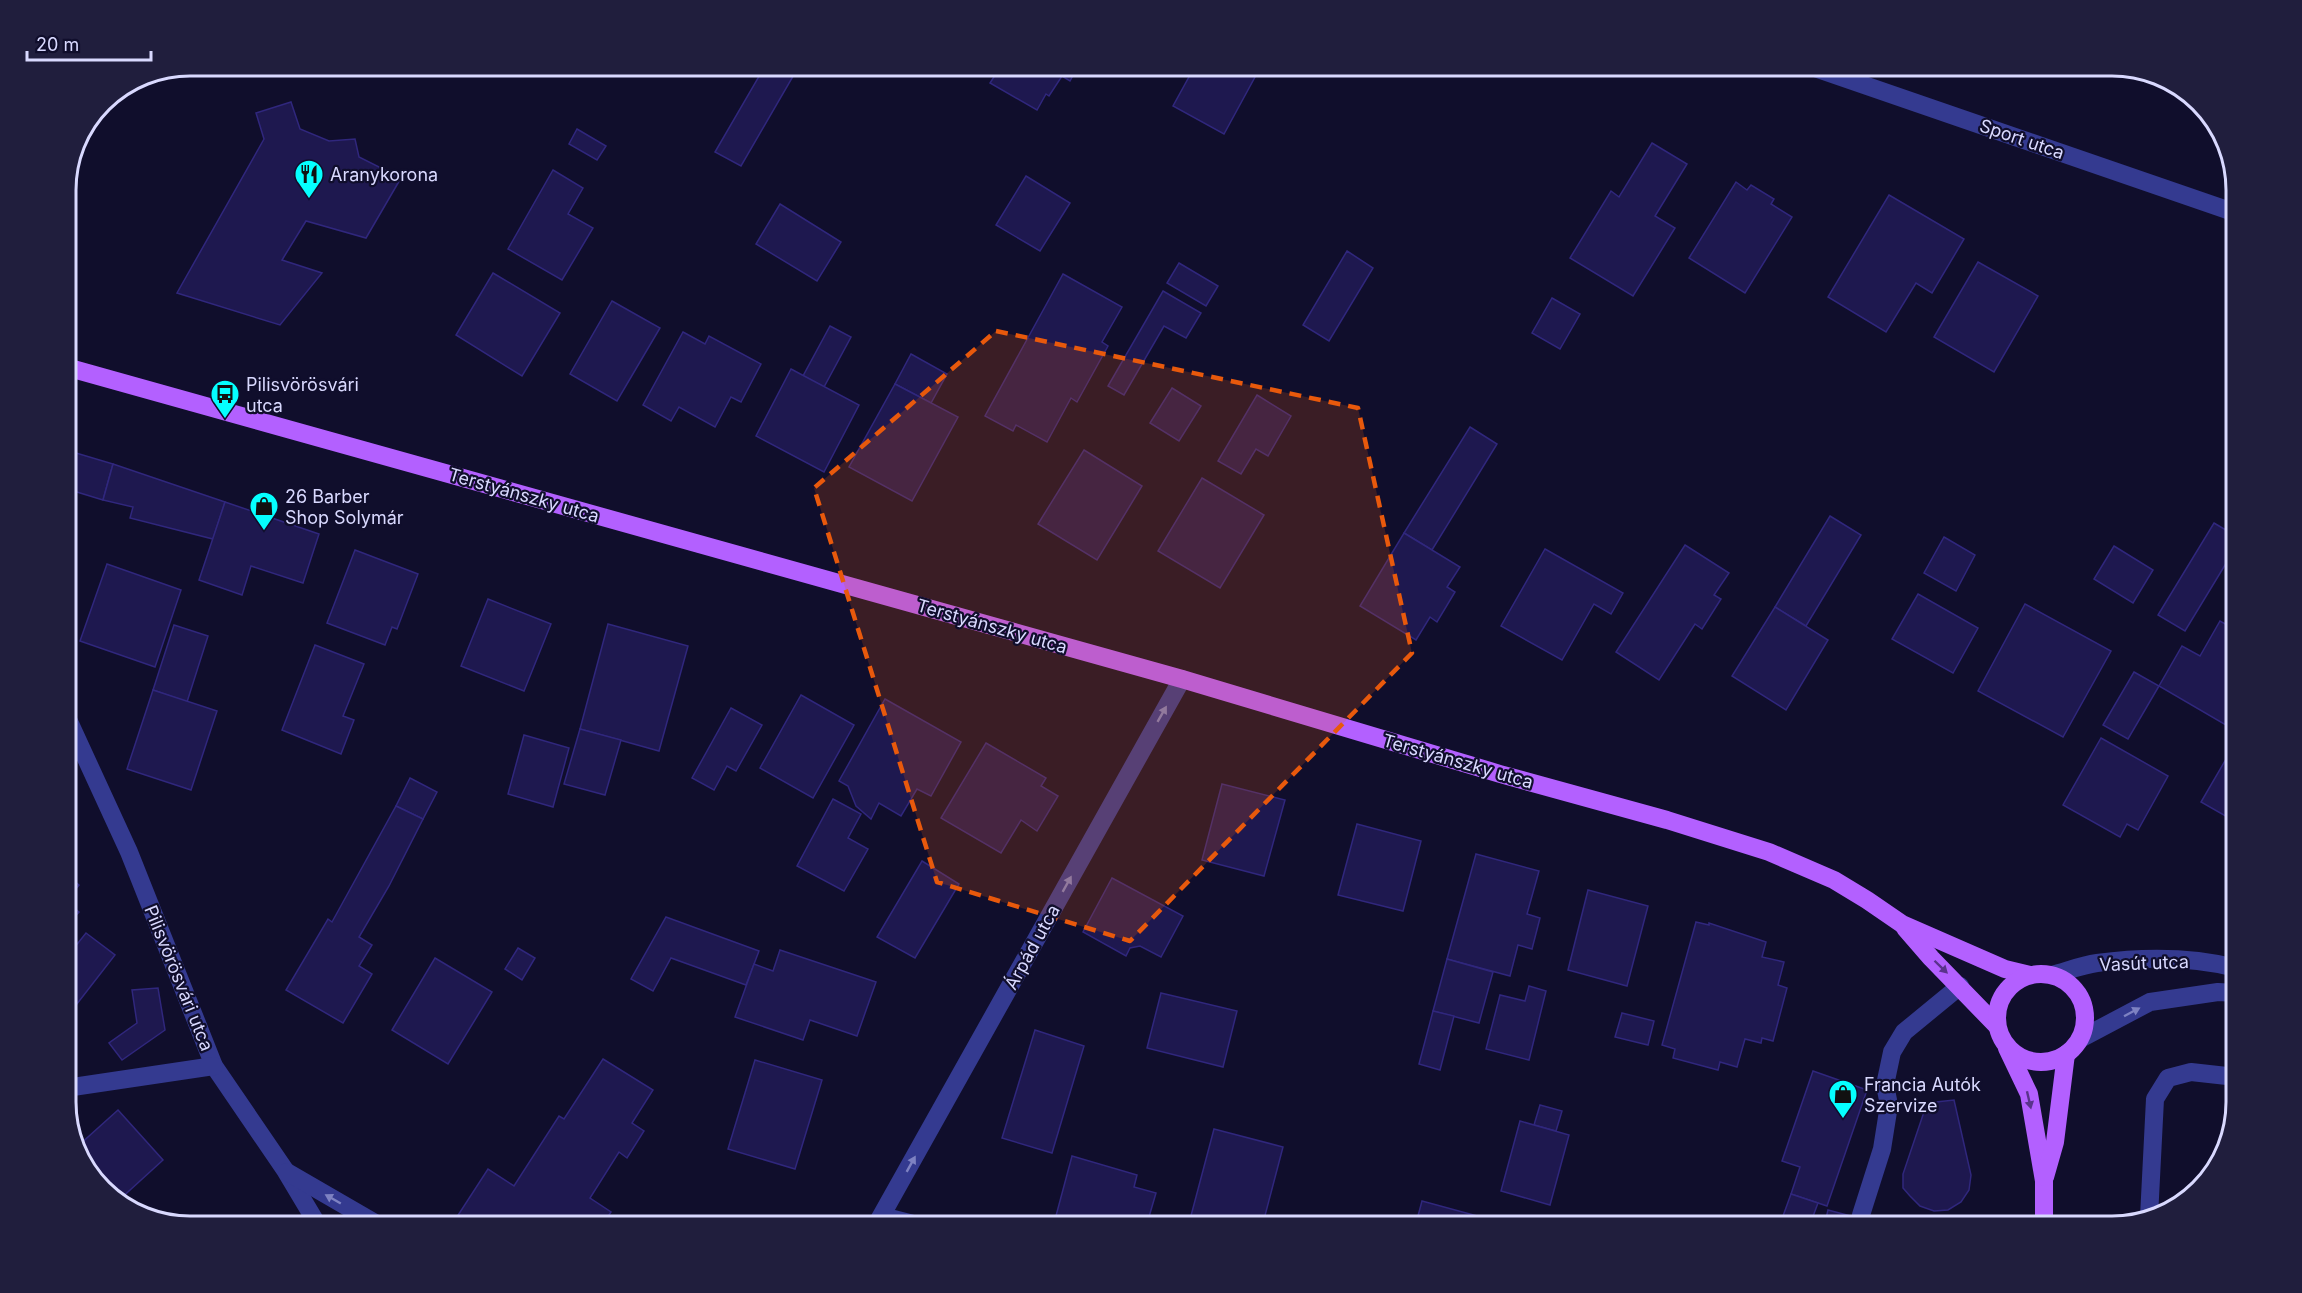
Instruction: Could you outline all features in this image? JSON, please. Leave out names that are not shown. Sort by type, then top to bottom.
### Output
[{"type":"main road","name":"Terstyánszky utca","points":[[77,370],[1182,679],[1500,774],[1667,820],[1768,852],[1834,880],[1902,924],[2005,969],[2030,975]]},
{"type":"main road","name":"Terstyánszky utca","points":[[1902,924],[1931,958],[1997,1026]]},
{"type":"main road","points":[[2007,1047],[2024,1060],[2046,1062],[2066,1054],[2080,1039],[2085,1020],[2081,1000],[2069,984],[2052,975],[2030,975],[2011,986],[1999,1004],[1997,1026],[2029,1094],[2044,1181],[2044,1216]]},
{"type":"main road","points":[[2044,1181],[2055,1142],[2066,1054]]},
{"type":"street","name":"Sport utca","points":[[1838,76],[2225,209]]},
{"type":"street","name":"Árpád utca","points":[[881,1216],[1182,679]]},
{"type":"street","name":"Pilisvörösvári utca","points":[[77,739],[129,852],[214,1066],[285,1170],[312,1216]]},
{"type":"street","name":"Vasút utca","points":[[2052,975],[2095,964],[2136,960],[2210,962],[2226,966]]},
{"type":"street","points":[[1862,1215],[1882,1149],[1889,1105],[1885,1085],[1892,1052],[1904,1032],[1960,986]]},
{"type":"street","name":"Vasút utca","points":[[2080,1039],[2150,1002],[2226,992]]},
{"type":"street","points":[[77,1086],[214,1066]]},
{"type":"street","points":[[2149,1210],[2155,1099],[2168,1078],[2191,1072],[2226,1076]]},
{"type":"street","points":[[285,1170],[363,1216]]},
{"type":"highlighted area","points":[[996,331],[1358,408],[1412,653],[1130,941],[937,882],[814,488]]},
{"type":"building","points":[[1189,76],[1255,76],[1224,134],[1173,106]]},
{"type":"building","points":[[759,77],[793,77],[741,166],[715,152]]},
{"type":"building","points":[[994,77],[1062,77],[1049,96],[1046,94],[1037,110],[990,83]]},
{"type":"building","name":"Aranykorona","points":[[291,102],[300,129],[329,141],[355,139],[359,157],[401,178],[366,238],[306,221],[282,260],[322,273],[280,325],[177,293],[264,139],[256,113]]},
{"type":"building","points":[[577,129],[606,146],[597,160],[569,144]]},
{"type":"building","points":[[1652,143],[1687,164],[1655,216],[1675,228],[1633,296],[1570,258],[1611,191],[1619,197]]},
{"type":"building","points":[[553,170],[583,188],[568,214],[593,228],[562,280],[508,249]]},
{"type":"building","points":[[1026,176],[1070,203],[1040,251],[996,225]]},
{"type":"building","points":[[1736,182],[1747,190],[1751,185],[1774,199],[1771,204],[1792,217],[1745,293],[1689,258]]},
{"type":"building","points":[[1889,195],[1964,239],[1932,293],[1916,283],[1886,332],[1828,297]]},
{"type":"building","points":[[780,204],[841,242],[817,281],[756,244]]},
{"type":"building","points":[[1347,251],[1373,268],[1329,341],[1303,325]]},
{"type":"building","points":[[1978,262],[2038,296],[1994,372],[1934,337]]},
{"type":"building","points":[[1179,263],[1218,286],[1206,306],[1167,283]]},
{"type":"building","points":[[493,273],[560,313],[522,376],[456,335]]},
{"type":"building","points":[[1063,274],[1122,307],[1102,342],[1108,346],[1077,402],[1071,398],[1047,442],[1016,425],[1013,431],[985,416]]},
{"type":"building","points":[[1163,291],[1201,313],[1186,338],[1164,326],[1124,395],[1108,386]]},
{"type":"building","points":[[1552,298],[1580,314],[1560,349],[1532,333]]},
{"type":"building","points":[[612,301],[660,328],[617,401],[570,374]]},
{"type":"building","points":[[830,326],[851,337],[824,387],[803,376]]},
{"type":"building","points":[[683,332],[705,344],[709,336],[761,364],[741,402],[731,397],[715,427],[679,407],[671,421],[643,405]]},
{"type":"building","points":[[911,354],[947,374],[931,403],[895,384]]},
{"type":"building","points":[[791,369],[859,405],[824,472],[756,436]]},
{"type":"building","points":[[895,384],[958,417],[912,501],[849,467]]},
{"type":"building","points":[[1172,388],[1201,406],[1179,441],[1150,423]]},
{"type":"building","points":[[1257,395],[1291,416],[1268,456],[1256,449],[1241,474],[1218,461]]},
{"type":"building","points":[[1470,427],[1497,444],[1432,550],[1404,533]]},
{"type":"building","points":[[1084,450],[1142,486],[1097,560],[1038,524]]},
{"type":"building","points":[[77,453],[113,464],[103,500],[77,492]]},
{"type":"building","points":[[113,464],[225,502],[213,539],[130,518],[133,507],[103,500]]},
{"type":"building","points":[[1202,478],[1264,515],[1220,588],[1158,551]]},
{"type":"building","points":[[225,502],[319,534],[303,583],[251,566],[242,595],[199,580]]},
{"type":"building","points":[[1830,516],[1861,535],[1806,626],[1775,607]]},
{"type":"building","points":[[2214,523],[2225,530],[2225,564],[2185,631],[2158,615]]},
{"type":"building","points":[[1404,533],[1460,567],[1447,587],[1455,592],[1437,622],[1430,617],[1416,640],[1360,606]]},
{"type":"building","points":[[1944,537],[1975,555],[1956,591],[1924,573]]},
{"type":"building","points":[[1685,545],[1729,573],[1714,595],[1721,599],[1702,629],[1695,624],[1659,680],[1616,652]]},
{"type":"building","points":[[2114,546],[2153,570],[2133,603],[2094,579]]},
{"type":"building","points":[[1545,549],[1623,593],[1611,614],[1594,604],[1562,660],[1501,626]]},
{"type":"building","points":[[355,550],[418,574],[397,629],[392,627],[385,645],[327,623]]},
{"type":"building","points":[[107,564],[181,590],[155,667],[80,641]]},
{"type":"building","points":[[1918,594],[1978,628],[1953,673],[1892,639]]},
{"type":"building","points":[[488,599],[551,624],[524,691],[461,666]]},
{"type":"building","points":[[2025,604],[2111,651],[2063,737],[1978,691]]},
{"type":"building","points":[[1775,607],[1828,640],[1786,710],[1732,676]]},
{"type":"building","points":[[2220,621],[2225,624],[2226,725],[2159,686],[2182,646],[2200,656]]},
{"type":"building","points":[[608,624],[688,646],[659,751],[580,729]]},
{"type":"building","points":[[174,625],[208,636],[187,702],[153,690]]},
{"type":"building","points":[[315,645],[364,664],[343,716],[354,720],[341,754],[282,730]]},
{"type":"building","points":[[2134,672],[2159,686],[2128,739],[2103,725]]},
{"type":"building","points":[[153,690],[217,711],[191,790],[127,769]]},
{"type":"building","points":[[801,695],[854,725],[813,798],[760,768]]},
{"type":"building","points":[[885,699],[961,742],[931,796],[917,789],[901,816],[879,803],[871,819],[856,806],[848,786],[839,781]]},
{"type":"building","points":[[731,708],[762,725],[736,771],[727,766],[714,790],[692,778]]},
{"type":"building","points":[[580,729],[621,740],[605,795],[564,784]]},
{"type":"building","points":[[524,735],[569,748],[553,807],[508,794]]},
{"type":"building","points":[[2101,738],[2168,776],[2138,830],[2127,824],[2120,837],[2063,805]]},
{"type":"building","points":[[986,743],[1046,778],[1041,786],[1058,796],[1037,831],[1021,820],[1001,853],[941,818]]},
{"type":"building","points":[[2226,760],[2226,816],[2201,802]]},
{"type":"building","points":[[410,778],[437,792],[423,819],[396,806]]},
{"type":"building","points":[[1222,784],[1285,800],[1264,876],[1202,860]]},
{"type":"building","points":[[833,799],[861,814],[848,838],[868,849],[844,891],[797,866]]},
{"type":"building","points":[[396,806],[423,819],[389,886],[359,937],[372,945],[359,966],[372,974],[343,1023],[286,990],[328,919],[332,922]]},
{"type":"building","points":[[1357,824],[1421,841],[1403,911],[1338,895]]},
{"type":"building","points":[[1476,854],[1539,871],[1527,914],[1540,918],[1532,949],[1518,945],[1510,976],[1447,959]]},
{"type":"building","points":[[922,861],[959,884],[915,958],[877,937]]},
{"type":"building","points":[[1112,878],[1183,916],[1161,957],[1140,946],[1130,948],[1126,956],[1083,932]]},
{"type":"building","points":[[1588,890],[1648,906],[1627,986],[1568,970]]},
{"type":"building","points":[[666,917],[759,951],[746,985],[671,958],[653,991],[631,979]]},
{"type":"building","points":[[1696,922],[1709,925],[1709,923],[1766,942],[1762,957],[1784,962],[1778,985],[1787,988],[1773,1041],[1762,1038],[1761,1043],[1745,1039],[1737,1067],[1720,1062],[1718,1070],[1673,1058],[1675,1049],[1662,1045]]},
{"type":"building","points":[[86,933],[115,955],[77,1004],[77,944]]},
{"type":"building","points":[[518,948],[535,958],[522,980],[505,969]]},
{"type":"building","points":[[780,950],[876,982],[857,1036],[810,1020],[803,1040],[735,1017],[754,964],[773,971]]},
{"type":"building","points":[[435,958],[492,992],[448,1064],[392,1030]]},
{"type":"building","points":[[1447,959],[1493,972],[1479,1023],[1433,1011]]},
{"type":"building","points":[[1529,986],[1546,991],[1529,1060],[1486,1049],[1500,995],[1525,1001]]},
{"type":"building","points":[[158,988],[165,1030],[122,1060],[109,1043],[137,1023],[132,990]]},
{"type":"building","points":[[1161,993],[1237,1011],[1223,1067],[1147,1048]]},
{"type":"building","points":[[1433,1011],[1454,1016],[1440,1070],[1419,1064]]},
{"type":"building","points":[[1622,1013],[1654,1021],[1648,1045],[1615,1037]]},
{"type":"building","points":[[1035,1030],[1084,1046],[1052,1153],[1002,1138]]},
{"type":"building","points":[[603,1059],[653,1090],[632,1123],[644,1131],[627,1158],[619,1152],[590,1198],[611,1212],[608,1216],[457,1216],[488,1169],[514,1186],[559,1116],[564,1119]]},
{"type":"building","points":[[755,1060],[822,1080],[795,1169],[728,1149]]},
{"type":"building","points":[[1813,1071],[1867,1090],[1827,1206],[1791,1194],[1800,1167],[1782,1161]]},
{"type":"building","points":[[1954,1100],[1971,1175],[1969,1190],[1961,1202],[1948,1210],[1934,1211],[1920,1206],[1903,1188],[1903,1174],[1927,1103]]},
{"type":"building","points":[[1540,1105],[1562,1111],[1556,1131],[1534,1125]]},
{"type":"building","points":[[118,1110],[163,1160],[124,1195],[105,1178],[88,1153],[84,1141]]},
{"type":"building","points":[[1520,1121],[1569,1135],[1550,1205],[1501,1191]]},
{"type":"building","points":[[1214,1129],[1283,1147],[1265,1216],[1191,1216]]},
{"type":"building","points":[[1072,1156],[1137,1175],[1134,1187],[1156,1193],[1149,1216],[1056,1216]]},
{"type":"building","points":[[1791,1194],[1818,1203],[1813,1216],[1783,1216]]},
{"type":"building","points":[[1422,1201],[1477,1216],[1418,1216]]},
{"type":"building","points":[[1828,1210],[1851,1216],[1827,1216]]},
{"type":"place","name":"Aranykorona","points":[[309,200]]},
{"type":"place","name":"Pilisvörösvári utca","points":[[225,420]]},
{"type":"place","name":"26 Barber Shop Solymár","points":[[264,532]]},
{"type":"place","name":"Francia Autók Szervize","points":[[1843,1120]]}]
